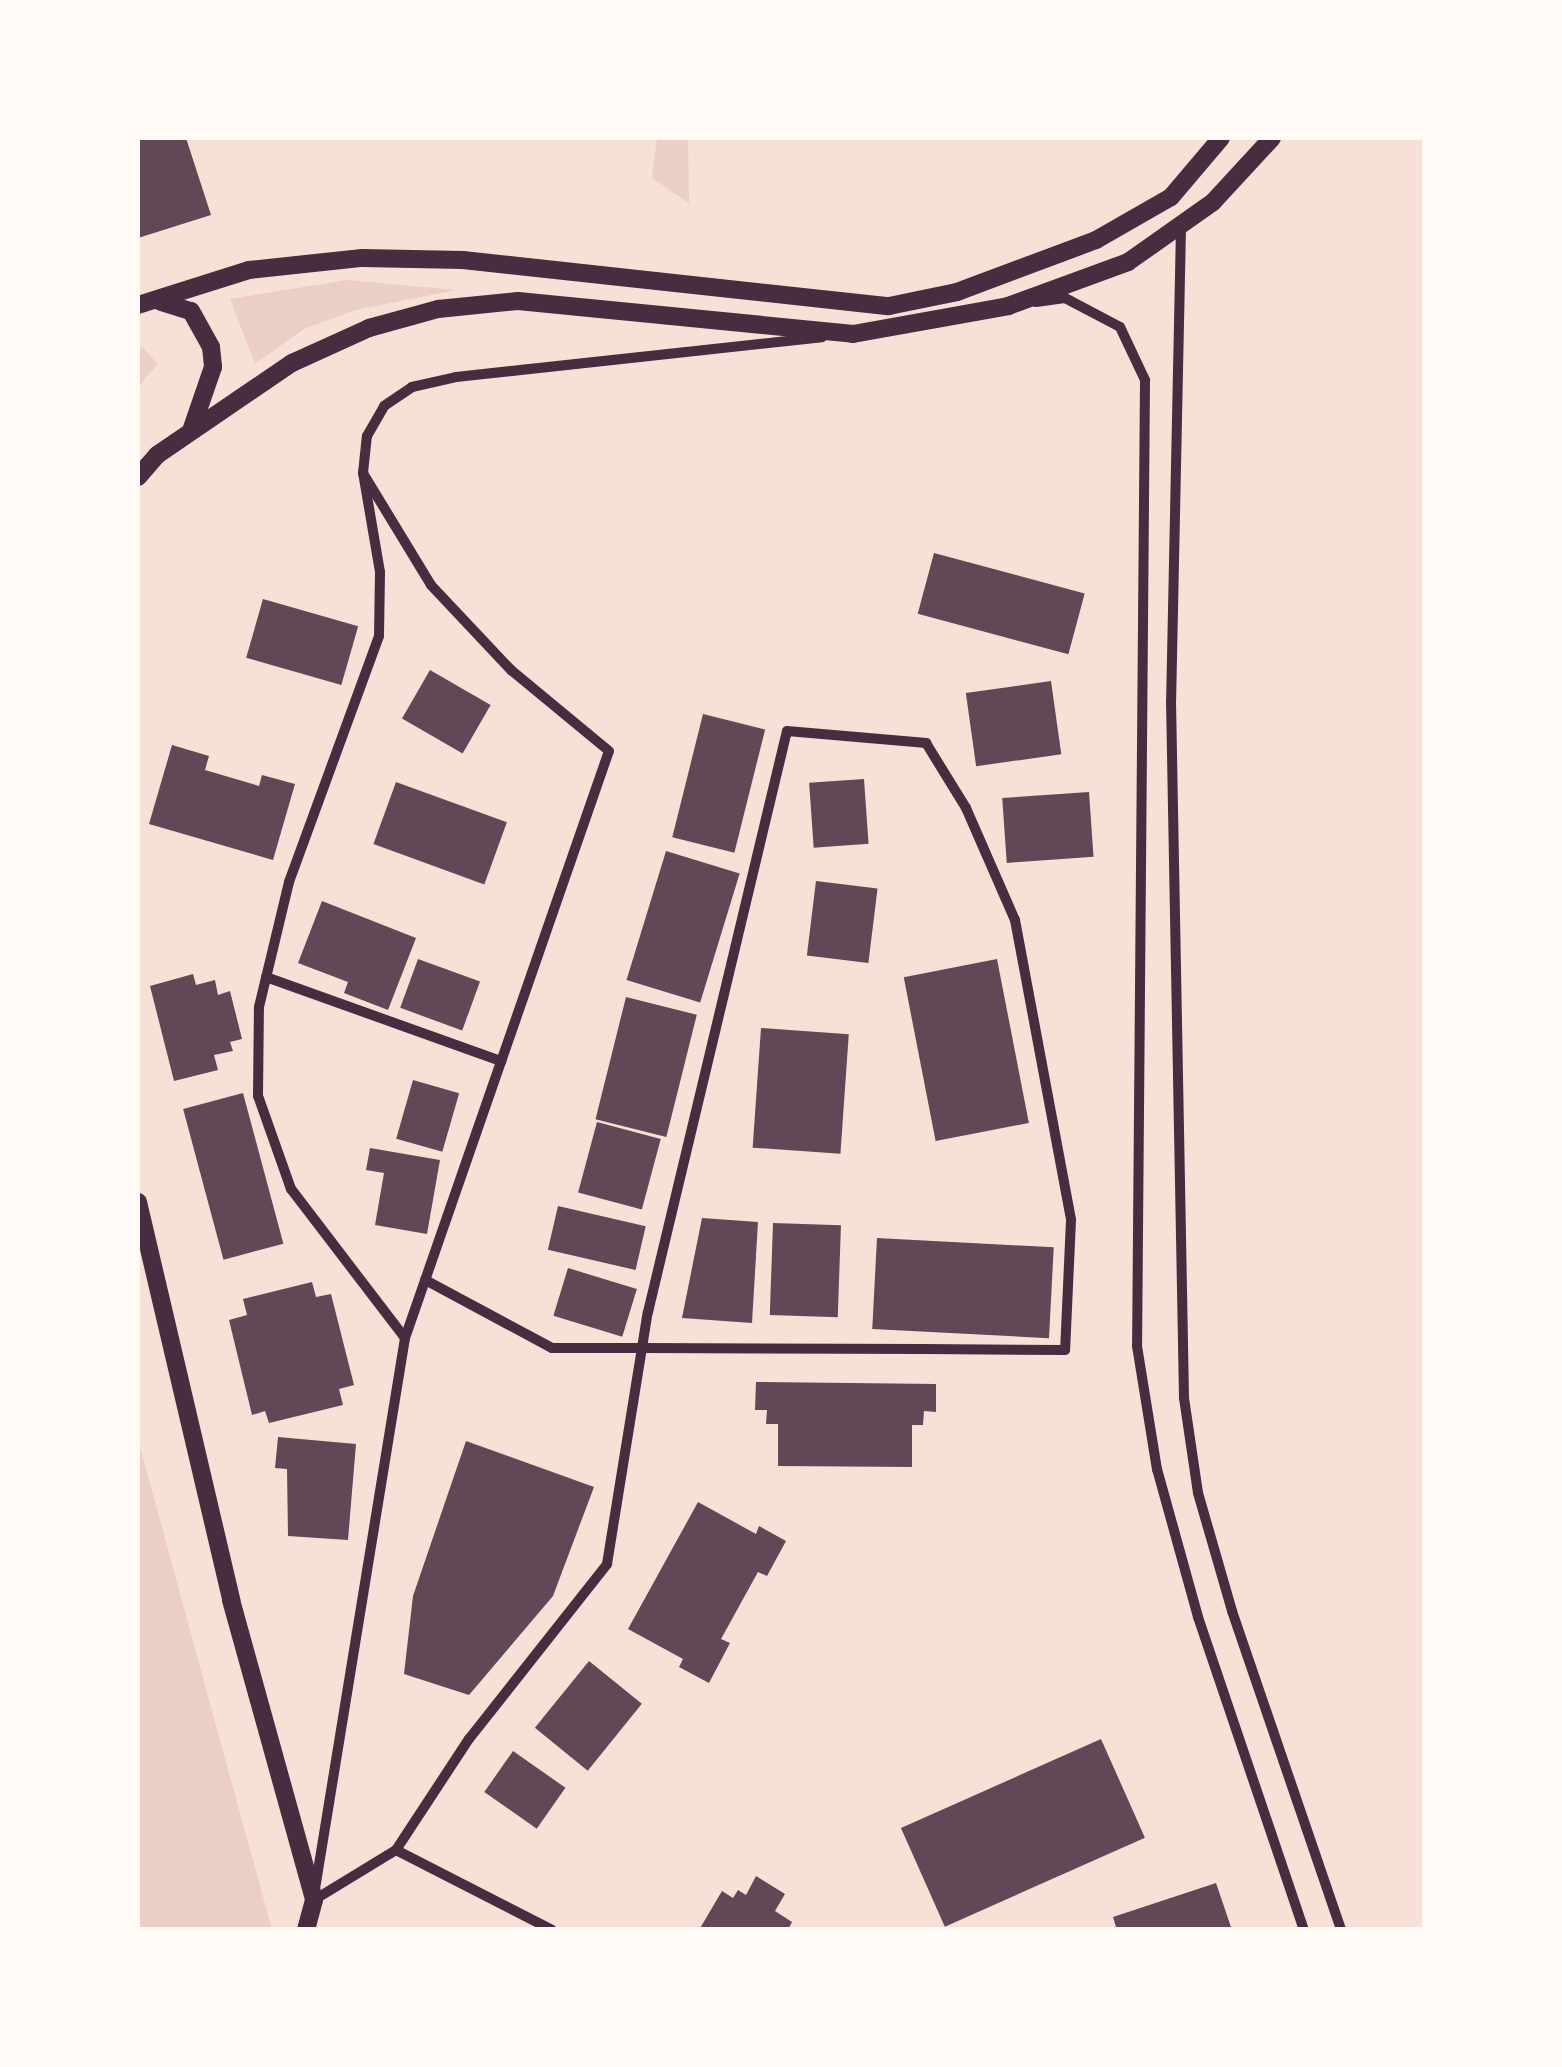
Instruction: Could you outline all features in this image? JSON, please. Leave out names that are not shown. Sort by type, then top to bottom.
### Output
[{"type":"street","points":[[139,305],[249,270],[362,258],[463,260],[889,306],[957,292],[1096,240],[1171,197],[1221,138]]},
{"type":"street","points":[[1008,306],[1128,262],[1181,228],[1272,138]]},
{"type":"street","points":[[1181,228],[1171,701],[1184,1398],[1198,1493],[1232,1611],[1341,1930]]},
{"type":"street","points":[[405,1338],[291,1189],[258,1096],[259,1007],[289,882],[379,636],[380,572],[362,473],[367,436],[384,406],[412,387],[854,334],[1065,298],[1120,326],[1145,380],[1137,1346],[1157,1469],[1198,1617],[1304,1930]]},
{"type":"street","points":[[139,305],[169,300],[204,327],[213,367],[190,430]]},
{"type":"street","points":[[138,476],[190,430],[331,342],[438,309],[518,301],[854,334]]},
{"type":"street","points":[[306,1930],[405,1338],[609,750],[511,670],[431,585],[362,473]]},
{"type":"street","points":[[314,1900],[396,1850],[470,1739],[607,1564],[642,1348],[787,731],[926,743],[973,824],[1015,920],[1042,1040],[1071,1220],[1066,1350],[642,1348],[552,1348],[425,1280]]},
{"type":"street","points":[[266,978],[501,1061]]},
{"type":"street","points":[[138,1202],[231,1600],[314,1900]]},
{"type":"street","points":[[396,1850],[552,1930]]},
{"type":"shaded area","points":[[657,138],[688,138],[689,203],[652,178]]},
{"type":"shaded area","points":[[347,280],[457,290],[355,310],[304,329],[255,364],[230,299]]},
{"type":"shaded area","points":[[143,348],[158,364],[138,387],[138,349]]},
{"type":"shaded area","points":[[138,1439],[218,1733],[272,1929],[138,1929]]},
{"type":"building","points":[[138,138],[186,138],[211,215],[138,238]]},
{"type":"building","points":[[934,553],[1085,593],[1068,654],[918,614]]},
{"type":"building","points":[[263,599],[358,626],[341,685],[246,658]]},
{"type":"building","points":[[430,670],[491,705],[463,753],[402,718]]},
{"type":"building","points":[[1051,681],[1061,754],[976,766],[966,693]]},
{"type":"building","points":[[703,714],[765,729],[734,853],[672,837]]},
{"type":"building","points":[[172,745],[209,756],[205,770],[259,786],[262,775],[295,784],[273,860],[149,824]]},
{"type":"building","points":[[864,779],[869,844],[814,848],[809,783]]},
{"type":"building","points":[[396,782],[507,822],[484,884],[373,844]]},
{"type":"building","points":[[1089,792],[1094,857],[1007,863],[1002,798]]},
{"type":"building","points":[[666,851],[740,874],[700,1003],[627,980]]},
{"type":"building","points":[[816,881],[878,889],[868,963],[807,955]]},
{"type":"building","points":[[322,901],[416,938],[388,1010],[344,993],[348,982],[298,963]]},
{"type":"building","points":[[418,959],[480,982],[462,1030],[400,1008]]},
{"type":"building","points":[[997,959],[1029,1123],[936,1141],[904,977]]},
{"type":"building","points":[[193,974],[196,985],[215,980],[218,995],[230,991],[242,1039],[230,1042],[233,1051],[214,1055],[218,1070],[174,1081],[150,986]]},
{"type":"building","points":[[626,997],[697,1015],[666,1137],[596,1119]]},
{"type":"building","points":[[761,1028],[849,1034],[840,1154],[753,1148]]},
{"type":"building","points":[[413,1080],[459,1093],[442,1152],[396,1139]]},
{"type":"building","points":[[243,1093],[283,1244],[223,1260],[183,1109]]},
{"type":"building","points":[[597,1122],[661,1139],[642,1210],[578,1193]]},
{"type":"building","points":[[370,1148],[440,1160],[427,1234],[375,1225],[384,1173],[366,1170]]},
{"type":"building","points":[[558,1206],[646,1226],[636,1270],[548,1250]]},
{"type":"building","points":[[702,1218],[758,1222],[752,1323],[682,1318]]},
{"type":"building","points":[[773,1223],[841,1225],[838,1317],[770,1315]]},
{"type":"building","points":[[877,1238],[1054,1247],[1049,1338],[872,1329]]},
{"type":"building","points":[[568,1268],[637,1289],[622,1337],[553,1316]]},
{"type":"building","points":[[312,1282],[316,1297],[331,1294],[354,1385],[339,1389],[343,1405],[269,1423],[265,1411],[252,1415],[229,1320],[247,1315],[243,1299]]},
{"type":"building","points":[[756,1382],[936,1384],[936,1412],[924,1411],[923,1425],[912,1425],[912,1467],[778,1466],[778,1424],[766,1424],[767,1410],[755,1410]]},
{"type":"building","points":[[278,1437],[356,1444],[348,1540],[288,1536],[287,1469],[275,1468]]},
{"type":"building","points":[[466,1441],[594,1487],[553,1596],[469,1695],[404,1674],[413,1596]]},
{"type":"building","points":[[698,1502],[756,1534],[759,1526],[786,1541],[767,1576],[758,1572],[721,1639],[730,1643],[709,1683],[679,1667],[683,1659],[628,1629]]},
{"type":"building","points":[[589,1661],[642,1704],[588,1771],[535,1728]]},
{"type":"building","points":[[1101,1739],[1145,1838],[945,1927],[901,1828]]},
{"type":"building","points":[[513,1751],[565,1788],[537,1829],[484,1792]]},
{"type":"building","points":[[756,1876],[785,1894],[775,1911],[792,1922],[788,1930],[699,1930],[722,1891],[733,1898],[738,1890],[746,1895]]},
{"type":"building","points":[[1216,1883],[1232,1930],[1117,1930],[1113,1917]]}]
